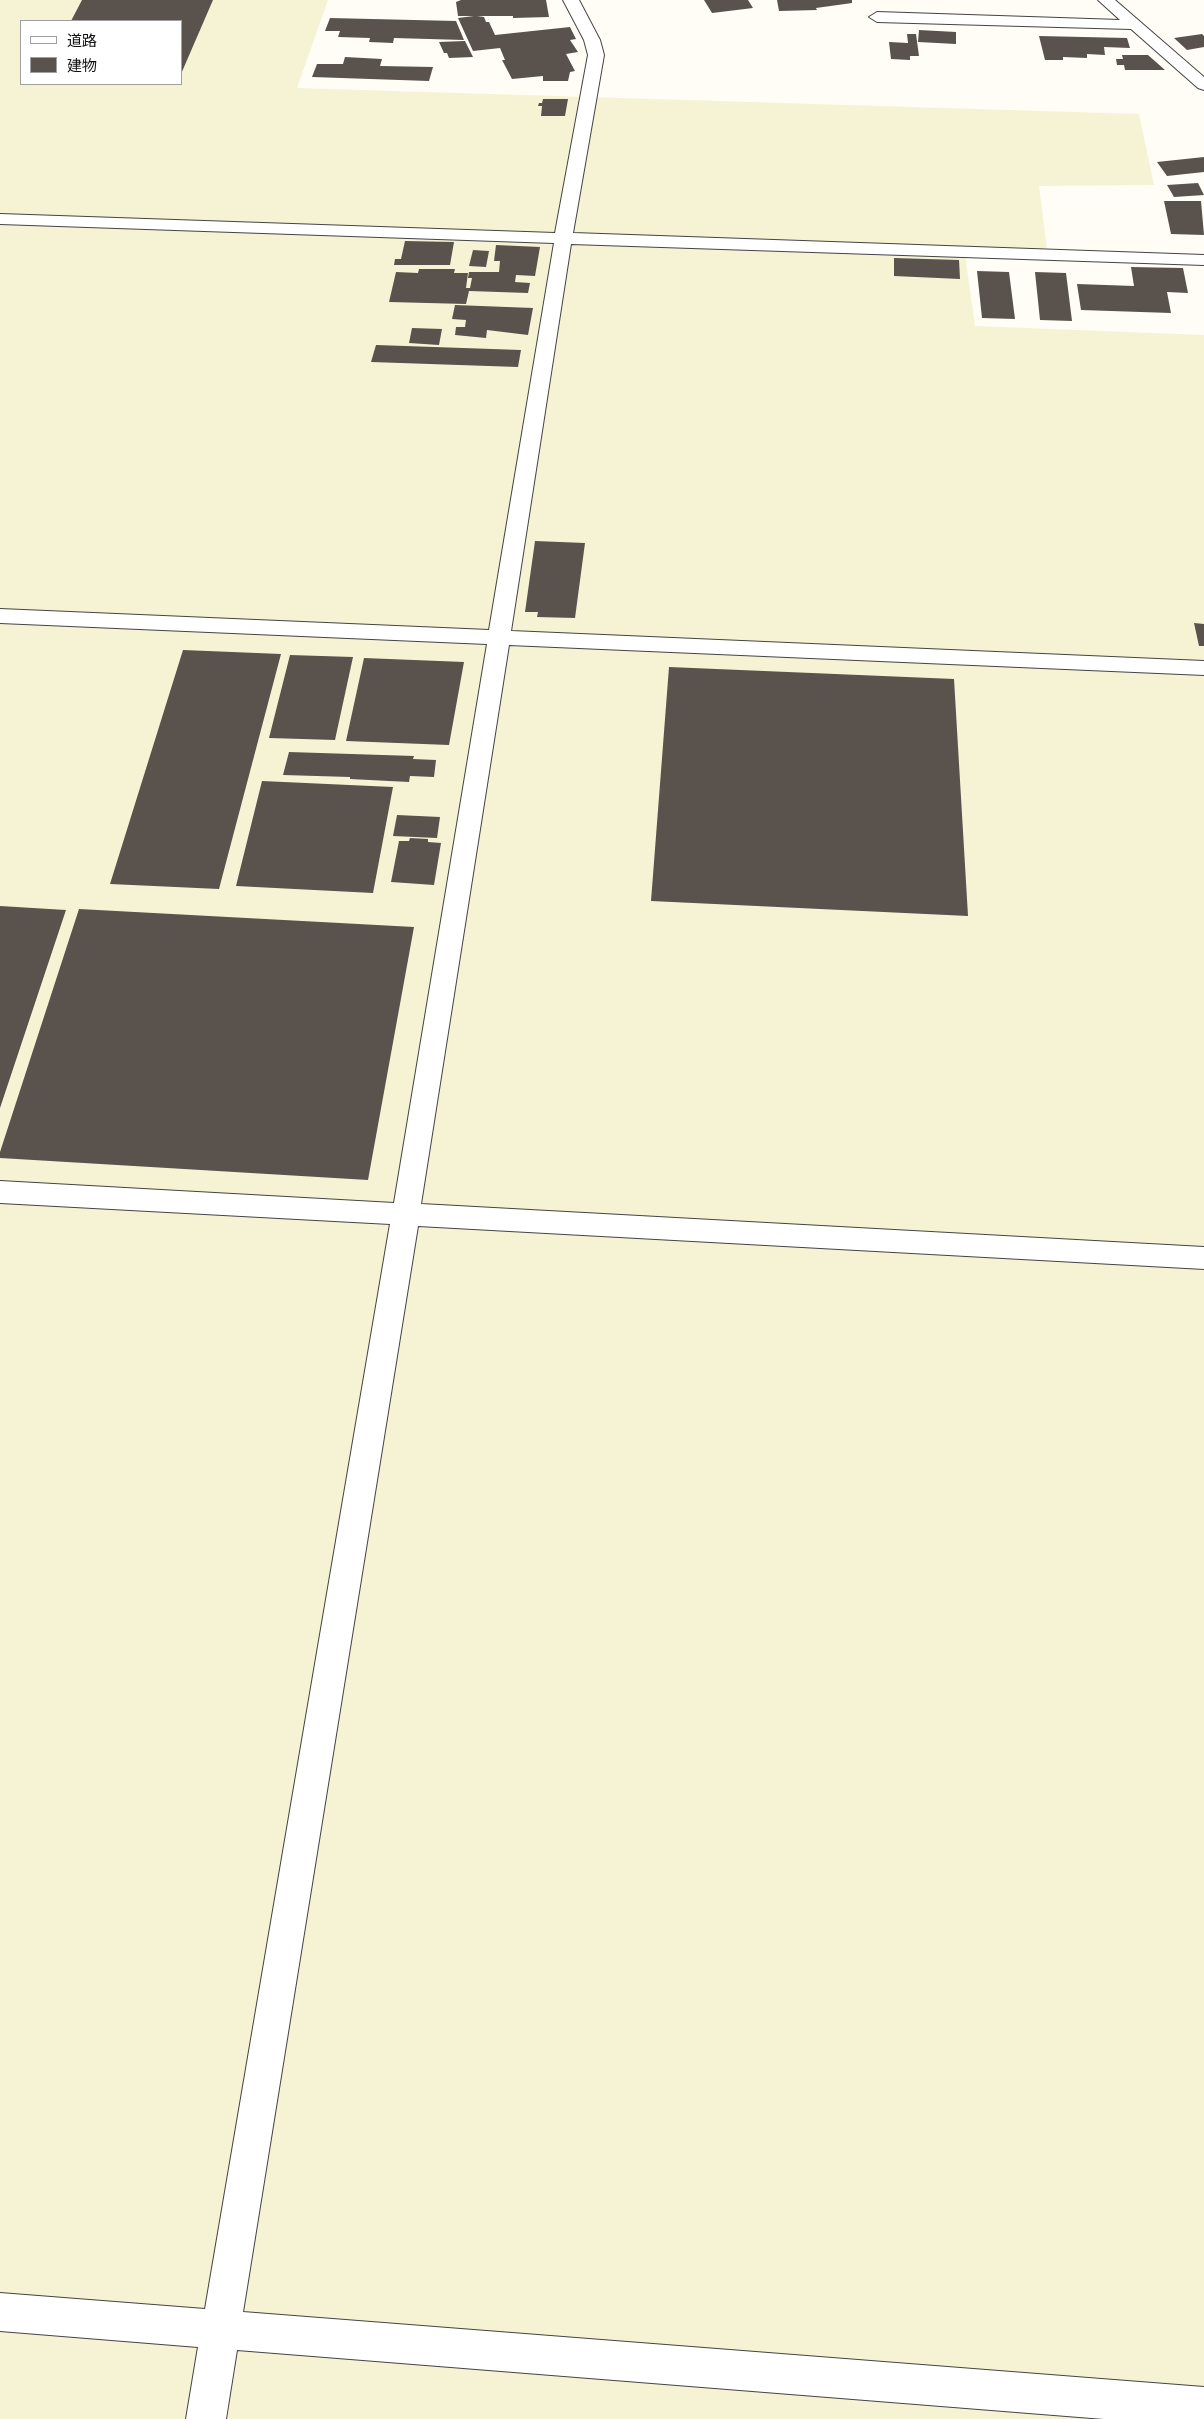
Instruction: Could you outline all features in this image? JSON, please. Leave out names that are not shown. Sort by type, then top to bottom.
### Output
[{"type":"street","points":[[206,2419],[406,1214],[563,239],[596,56],[592,40],[571,0]]},
{"type":"street","points":[[1106,0],[1204,86]]},
{"type":"street","points":[[877,17],[1135,25]]},
{"type":"street","points":[[0,220],[1204,260]]},
{"type":"street","points":[[0,616],[1204,668]]},
{"type":"street","points":[[0,1192],[1204,1258]]},
{"type":"street","points":[[0,2312],[1204,2407]]},
{"type":"shaded area","points":[[0,0],[328,0],[297,88],[1139,114],[1154,185],[1039,186],[1047,249],[964,247],[975,326],[1204,335],[1204,2419],[0,2419]]},
{"type":"building","points":[[82,0],[213,0],[182,72],[182,20],[72,20]]},
{"type":"building","points":[[461,0],[546,0],[549,17],[477,16],[484,17],[486,22],[489,22],[495,35],[570,27],[576,39],[570,40],[578,52],[566,54],[575,71],[570,72],[568,81],[543,81],[543,76],[512,79],[502,60],[505,60],[500,48],[473,51],[458,18],[474,16],[458,16],[456,2]]},
{"type":"building","points":[[704,0],[748,0],[753,8],[712,13]]},
{"type":"building","points":[[777,0],[852,0],[852,3],[816,8],[817,10],[779,11]]},
{"type":"building","points":[[330,18],[456,21],[464,40],[394,38],[393,43],[369,42],[370,38],[338,37],[340,31],[325,31]]},
{"type":"building","points":[[919,30],[956,32],[956,44],[918,42]]},
{"type":"building","points":[[907,34],[916,34],[919,56],[910,56],[910,60],[891,59],[889,42],[908,43]]},
{"type":"building","points":[[1202,34],[1204,36],[1204,47],[1187,50],[1174,38]]},
{"type":"building","points":[[1039,36],[1127,38],[1130,48],[1104,47],[1105,55],[1087,54],[1087,58],[1063,57],[1063,60],[1045,60]]},
{"type":"building","points":[[465,41],[473,57],[449,58],[447,53],[444,53],[439,42]]},
{"type":"building","points":[[1122,55],[1148,55],[1165,70],[1125,70],[1124,65],[1117,65],[1116,59],[1123,59]]},
{"type":"building","points":[[345,57],[382,59],[380,66],[433,67],[429,81],[312,77],[317,64],[343,64]]},
{"type":"building","points":[[543,99],[568,99],[565,116],[541,116],[542,106],[538,106],[539,103],[542,103]]},
{"type":"building","points":[[1204,157],[1204,172],[1167,176],[1157,162]]},
{"type":"building","points":[[1198,183],[1204,195],[1174,197],[1167,185]]},
{"type":"building","points":[[1164,201],[1201,201],[1204,235],[1171,234]]},
{"type":"building","points":[[405,241],[454,242],[450,265],[394,265],[395,259],[401,259]]},
{"type":"building","points":[[496,245],[540,247],[535,276],[516,275],[515,282],[530,283],[528,293],[469,291],[466,304],[389,302],[396,272],[418,273],[419,269],[455,269],[454,273],[468,273],[466,288],[470,288],[472,278],[468,278],[469,272],[499,272],[500,261],[494,261]]},
{"type":"building","points":[[473,250],[489,251],[486,267],[469,266]]},
{"type":"building","points":[[894,258],[959,260],[960,279],[894,276]]},
{"type":"building","points":[[1131,267],[1183,268],[1188,293],[1167,292],[1171,313],[1081,310],[1077,284],[1134,286]]},
{"type":"building","points":[[977,271],[1009,272],[1015,319],[982,318]]},
{"type":"building","points":[[1035,272],[1066,273],[1072,321],[1040,320]]},
{"type":"building","points":[[455,305],[533,308],[528,335],[487,330],[486,338],[455,335],[456,327],[465,327],[466,320],[452,319]]},
{"type":"building","points":[[412,328],[442,329],[439,345],[409,343]]},
{"type":"building","points":[[376,345],[521,350],[518,367],[371,362]]},
{"type":"building","points":[[535,541],[585,543],[575,618],[537,617],[538,612],[525,612]]},
{"type":"building","points":[[1194,623],[1204,624],[1204,646],[1199,646]]},
{"type":"building","points":[[183,650],[281,654],[219,889],[110,884]]},
{"type":"building","points":[[290,655],[353,657],[335,740],[269,738]]},
{"type":"building","points":[[364,658],[464,662],[449,745],[346,741]]},
{"type":"building","points":[[669,667],[954,679],[968,916],[651,901]]},
{"type":"building","points":[[289,752],[414,756],[413,759],[436,760],[434,777],[410,776],[409,782],[350,779],[350,777],[283,775]]},
{"type":"building","points":[[262,781],[393,787],[373,893],[236,886]]},
{"type":"building","points":[[397,815],[440,817],[437,838],[393,836]]},
{"type":"building","points":[[410,838],[428,839],[428,842],[441,843],[434,885],[391,882],[399,841],[409,841]]},
{"type":"building","points":[[0,906],[66,910],[0,1108]]},
{"type":"building","points":[[79,909],[414,927],[368,1180],[0,1158],[0,1152]]}]
